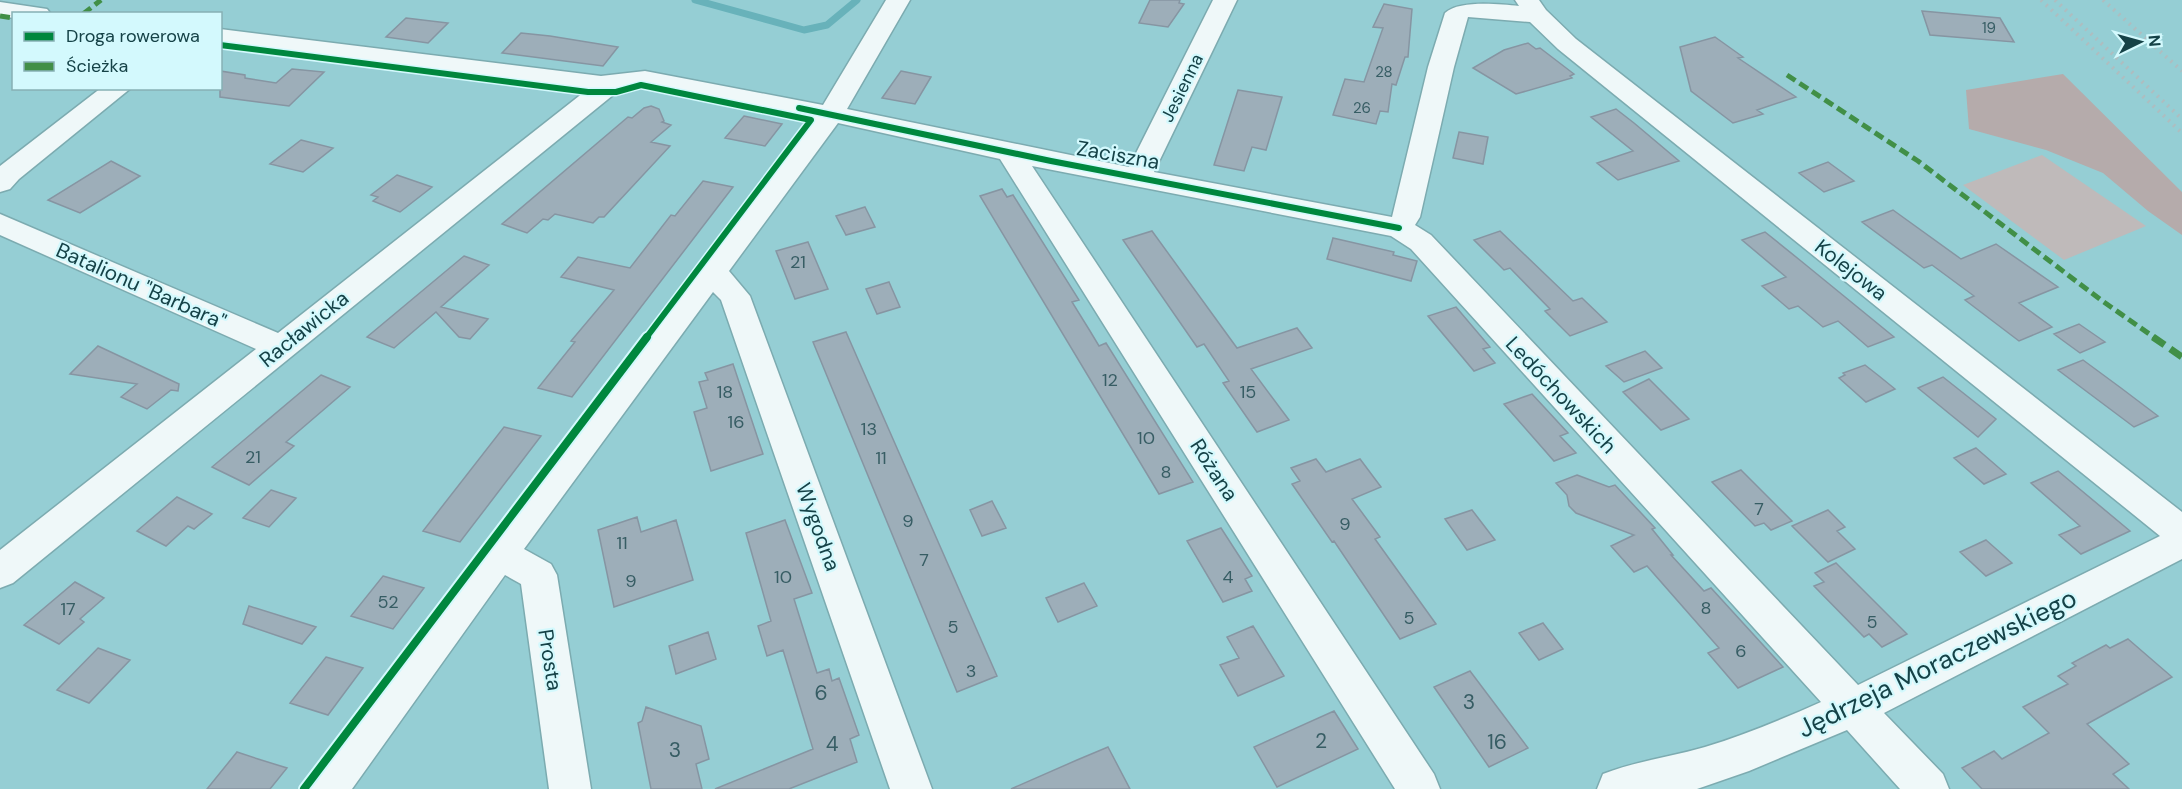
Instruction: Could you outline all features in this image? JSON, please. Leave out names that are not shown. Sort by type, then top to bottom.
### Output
[{"type":"street","points":[[327,789],[499,554],[831,114],[898,0]]},
{"type":"street","name":"Jesienna","points":[[1138,176],[1226,0]]},
{"type":"street","points":[[1399,228],[1406,217],[1457,13],[1464,9],[1532,7]]},
{"type":"street","name":"Kolejowa","points":[[1532,7],[1576,51],[2182,533]]},
{"type":"street","points":[[0,9],[23,12]]},
{"type":"street","name":"Zaciszna","points":[[222,36],[608,86],[624,81],[645,79],[1399,228]]},
{"type":"street","name":"Racławicka","points":[[0,572],[608,86]]},
{"type":"street","points":[[0,183],[9,172],[115,90]]},
{"type":"street","name":"Różana","points":[[1009,151],[1419,789]]},
{"type":"street","name":"Batalionu \"Barbara\"","points":[[0,224],[281,347]]},
{"type":"street","name":"Ledóchowskich","points":[[1399,228],[1421,242],[1928,789]]},
{"type":"street","name":"Wygodna","points":[[713,273],[735,296],[911,789]]},
{"type":"street","name":"Jędrzeja Moraczewskiego","points":[[1618,789],[1663,780],[1711,766],[1853,709],[2182,542]]},
{"type":"street","name":"Prosta","points":[[499,554],[537,575],[570,789]]},
{"type":"shaded area","points":[[2063,74],[2182,192],[2182,235],[2148,211],[2103,173],[2046,150],[1969,129],[1966,90]]},
{"type":"shaded area","points":[[2042,155],[2146,226],[2064,260],[1963,185]]},
{"type":"building","points":[[1150,0],[1180,0],[1179,3],[1184,4],[1168,27],[1139,23]]},
{"type":"building","points":[[1384,4],[1412,9],[1408,57],[1405,57],[1396,85],[1392,84],[1388,112],[1380,111],[1376,124],[1333,115],[1345,79],[1364,82],[1383,28],[1373,27]]},
{"type":"building","points":[[1922,11],[2000,18],[2014,42],[1930,35]]},
{"type":"building","points":[[406,18],[448,23],[428,43],[386,37]]},
{"type":"building","points":[[521,33],[618,47],[603,66],[502,53]]},
{"type":"building","points":[[1715,37],[1743,57],[1738,58],[1796,97],[1757,110],[1763,114],[1733,123],[1691,91],[1680,47]]},
{"type":"building","points":[[1528,43],[1536,49],[1540,48],[1574,74],[1570,76],[1572,78],[1516,94],[1473,68],[1504,50]]},
{"type":"building","points":[[292,69],[324,72],[289,106],[220,97],[222,71],[276,83]]},
{"type":"building","points":[[901,71],[931,77],[915,104],[882,98]]},
{"type":"building","points":[[1238,90],[1282,97],[1266,150],[1252,147],[1244,171],[1214,165]]},
{"type":"building","points":[[651,106],[659,109],[664,121],[662,122],[671,125],[651,142],[670,146],[604,217],[599,217],[593,223],[555,214],[548,220],[543,219],[527,233],[502,224],[628,117],[632,118],[644,108]]},
{"type":"building","points":[[1616,109],[1679,161],[1618,180],[1597,163],[1633,151],[1591,117]]},
{"type":"building","points":[[744,116],[782,124],[765,146],[725,138]]},
{"type":"building","points":[[1459,132],[1488,137],[1483,164],[1453,158]]},
{"type":"building","points":[[301,140],[333,148],[303,172],[270,164]]},
{"type":"building","points":[[111,161],[140,176],[80,213],[48,200]]},
{"type":"building","points":[[1828,162],[1854,181],[1824,192],[1799,173]]},
{"type":"building","points":[[397,175],[432,187],[400,212],[373,201],[378,197],[371,195]]},
{"type":"building","points":[[703,181],[733,187],[572,397],[538,388],[575,342],[571,341],[614,290],[561,277],[578,257],[630,268],[671,215],[675,216]]},
{"type":"building","points":[[1002,189],[1007,197],[1013,195],[1079,300],[1072,302],[1099,346],[1106,343],[1193,482],[1159,494],[980,196]]},
{"type":"building","points":[[865,207],[875,227],[846,235],[836,216]]},
{"type":"building","points":[[1893,210],[1961,259],[1996,244],[2058,287],[2019,303],[2052,327],[2019,341],[1965,300],[1974,296],[1932,265],[1924,268],[1862,222]]},
{"type":"building","points":[[1152,231],[1237,348],[1297,328],[1312,348],[1251,369],[1289,420],[1257,432],[1223,383],[1229,381],[1204,344],[1197,347],[1123,240]]},
{"type":"building","points":[[1500,231],[1573,301],[1582,298],[1607,322],[1570,336],[1545,311],[1550,309],[1510,268],[1504,270],[1474,240]]},
{"type":"building","points":[[1765,232],[1894,337],[1868,347],[1838,321],[1823,327],[1798,306],[1789,309],[1762,286],[1786,277],[1742,240]]},
{"type":"building","points":[[1333,238],[1394,252],[1393,255],[1417,261],[1411,281],[1327,259]]},
{"type":"building","points":[[808,242],[828,289],[795,299],[776,251]]},
{"type":"building","points":[[464,256],[489,265],[441,307],[488,319],[470,339],[459,337],[436,312],[394,348],[367,337]]},
{"type":"building","points":[[889,282],[900,307],[877,314],[866,289]]},
{"type":"building","points":[[1456,307],[1490,347],[1483,349],[1495,363],[1474,371],[1428,316]]},
{"type":"building","points":[[2079,324],[2105,342],[2080,353],[2054,334]]},
{"type":"building","points":[[846,332],[997,676],[957,692],[813,342]]},
{"type":"building","points":[[98,346],[179,384],[178,391],[171,390],[147,409],[121,397],[137,384],[70,374]]},
{"type":"building","points":[[1645,351],[1662,368],[1624,382],[1606,366]]},
{"type":"building","points":[[2083,360],[2158,416],[2134,427],[2058,370]]},
{"type":"building","points":[[733,364],[763,454],[711,471],[694,412],[707,408],[699,382],[708,380],[705,373]]},
{"type":"building","points":[[1865,365],[1895,389],[1866,402],[1839,378],[1845,375],[1843,373]]},
{"type":"building","points":[[321,375],[350,387],[286,442],[294,446],[249,485],[212,467]]},
{"type":"building","points":[[1943,377],[1996,419],[1978,437],[1918,388]]},
{"type":"building","points":[[1649,379],[1689,419],[1661,430],[1623,392]]},
{"type":"building","points":[[1532,394],[1568,433],[1560,436],[1576,453],[1554,461],[1504,404]]},
{"type":"building","points":[[504,427],[541,436],[460,542],[423,531]]},
{"type":"building","points":[[1976,448],[2006,474],[1984,484],[1954,458]]},
{"type":"building","points":[[1316,459],[1326,472],[1360,459],[1381,487],[1352,499],[1380,537],[1375,539],[1436,624],[1400,639],[1334,541],[1332,542],[1292,484],[1300,481],[1291,468]]},
{"type":"building","points":[[1741,470],[1792,521],[1771,530],[1764,523],[1755,526],[1712,482]]},
{"type":"building","points":[[2058,471],[2130,531],[2081,554],[2059,535],[2080,526],[2031,483]]},
{"type":"building","points":[[1577,475],[1609,487],[1615,485],[1655,528],[1652,529],[1673,555],[1671,555],[1704,591],[1711,588],[1783,667],[1738,688],[1708,653],[1719,648],[1647,566],[1634,572],[1611,546],[1634,535],[1576,513],[1569,506],[1567,495],[1556,483]]},
{"type":"building","points":[[271,490],[296,498],[269,527],[243,518]]},
{"type":"building","points":[[177,497],[212,514],[194,529],[188,526],[166,546],[137,531]]},
{"type":"building","points":[[992,501],[1006,528],[982,536],[970,510]]},
{"type":"building","points":[[1472,510],[1495,540],[1467,550],[1445,519]]},
{"type":"building","points":[[1828,510],[1845,527],[1837,531],[1855,549],[1828,562],[1792,526]]},
{"type":"building","points":[[637,517],[641,532],[676,520],[693,580],[614,607],[598,530]]},
{"type":"building","points":[[785,520],[812,593],[794,599],[817,673],[829,669],[832,681],[839,678],[859,735],[850,739],[857,762],[789,789],[715,789],[813,749],[783,650],[767,656],[758,626],[771,621],[746,533]]},
{"type":"building","points":[[1221,528],[1252,576],[1245,579],[1252,591],[1223,602],[1187,541]]},
{"type":"building","points":[[1986,540],[2012,563],[1986,576],[1960,552]]},
{"type":"building","points":[[1836,563],[1907,634],[1882,647],[1869,634],[1864,637],[1814,586],[1824,582],[1815,573]]},
{"type":"building","points":[[383,576],[424,588],[393,629],[351,616]]},
{"type":"building","points":[[75,582],[104,598],[80,619],[84,622],[59,644],[24,625]]},
{"type":"building","points":[[1084,583],[1097,606],[1058,622],[1046,598]]},
{"type":"building","points":[[249,606],[316,627],[302,644],[243,624]]},
{"type":"building","points":[[1543,623],[1563,649],[1539,660],[1519,633]]},
{"type":"building","points":[[1253,626],[1284,676],[1238,696],[1220,665],[1239,658],[1227,637]]},
{"type":"building","points":[[708,632],[716,659],[676,674],[669,646]]},
{"type":"building","points":[[2128,639],[2172,677],[2087,724],[2129,764],[2113,774],[2129,789],[1982,789],[1962,768],[1994,751],[2002,759],[2049,733],[2023,707],[2068,684],[2058,676],[2076,666],[2072,663],[2106,645],[2110,648]]},
{"type":"building","points":[[98,648],[130,660],[89,703],[57,690]]},
{"type":"building","points":[[326,657],[363,668],[328,715],[290,703]]},
{"type":"building","points":[[1470,671],[1528,748],[1489,767],[1434,687]]},
{"type":"building","points":[[646,707],[701,726],[709,759],[696,764],[702,789],[651,789],[638,723],[642,721]]},
{"type":"building","points":[[1334,711],[1358,749],[1277,787],[1254,747]]},
{"type":"building","points":[[1108,747],[1130,789],[1011,789],[1077,760]]},
{"type":"building","points":[[237,752],[287,768],[270,789],[207,789]]},
{"type":"waterway","points":[[695,0],[804,30],[827,25],[857,0]]},
{"type":"railway","points":[[2041,0],[2182,133]]},
{"type":"railway","points":[[2055,0],[2182,119]]},
{"type":"railway","points":[[2103,0],[2182,71]]},
{"type":"marked path","points":[[86,12],[101,0]]},
{"type":"marked path","points":[[0,16],[12,18]]},
{"type":"marked path","points":[[1787,75],[1918,161],[2101,300],[2182,357]]},
{"type":"cycle path","points":[[222,45],[588,92],[616,92],[641,85],[811,120],[304,789]]},
{"type":"cycle path","points":[[799,108],[1051,161],[1399,228]]}]
